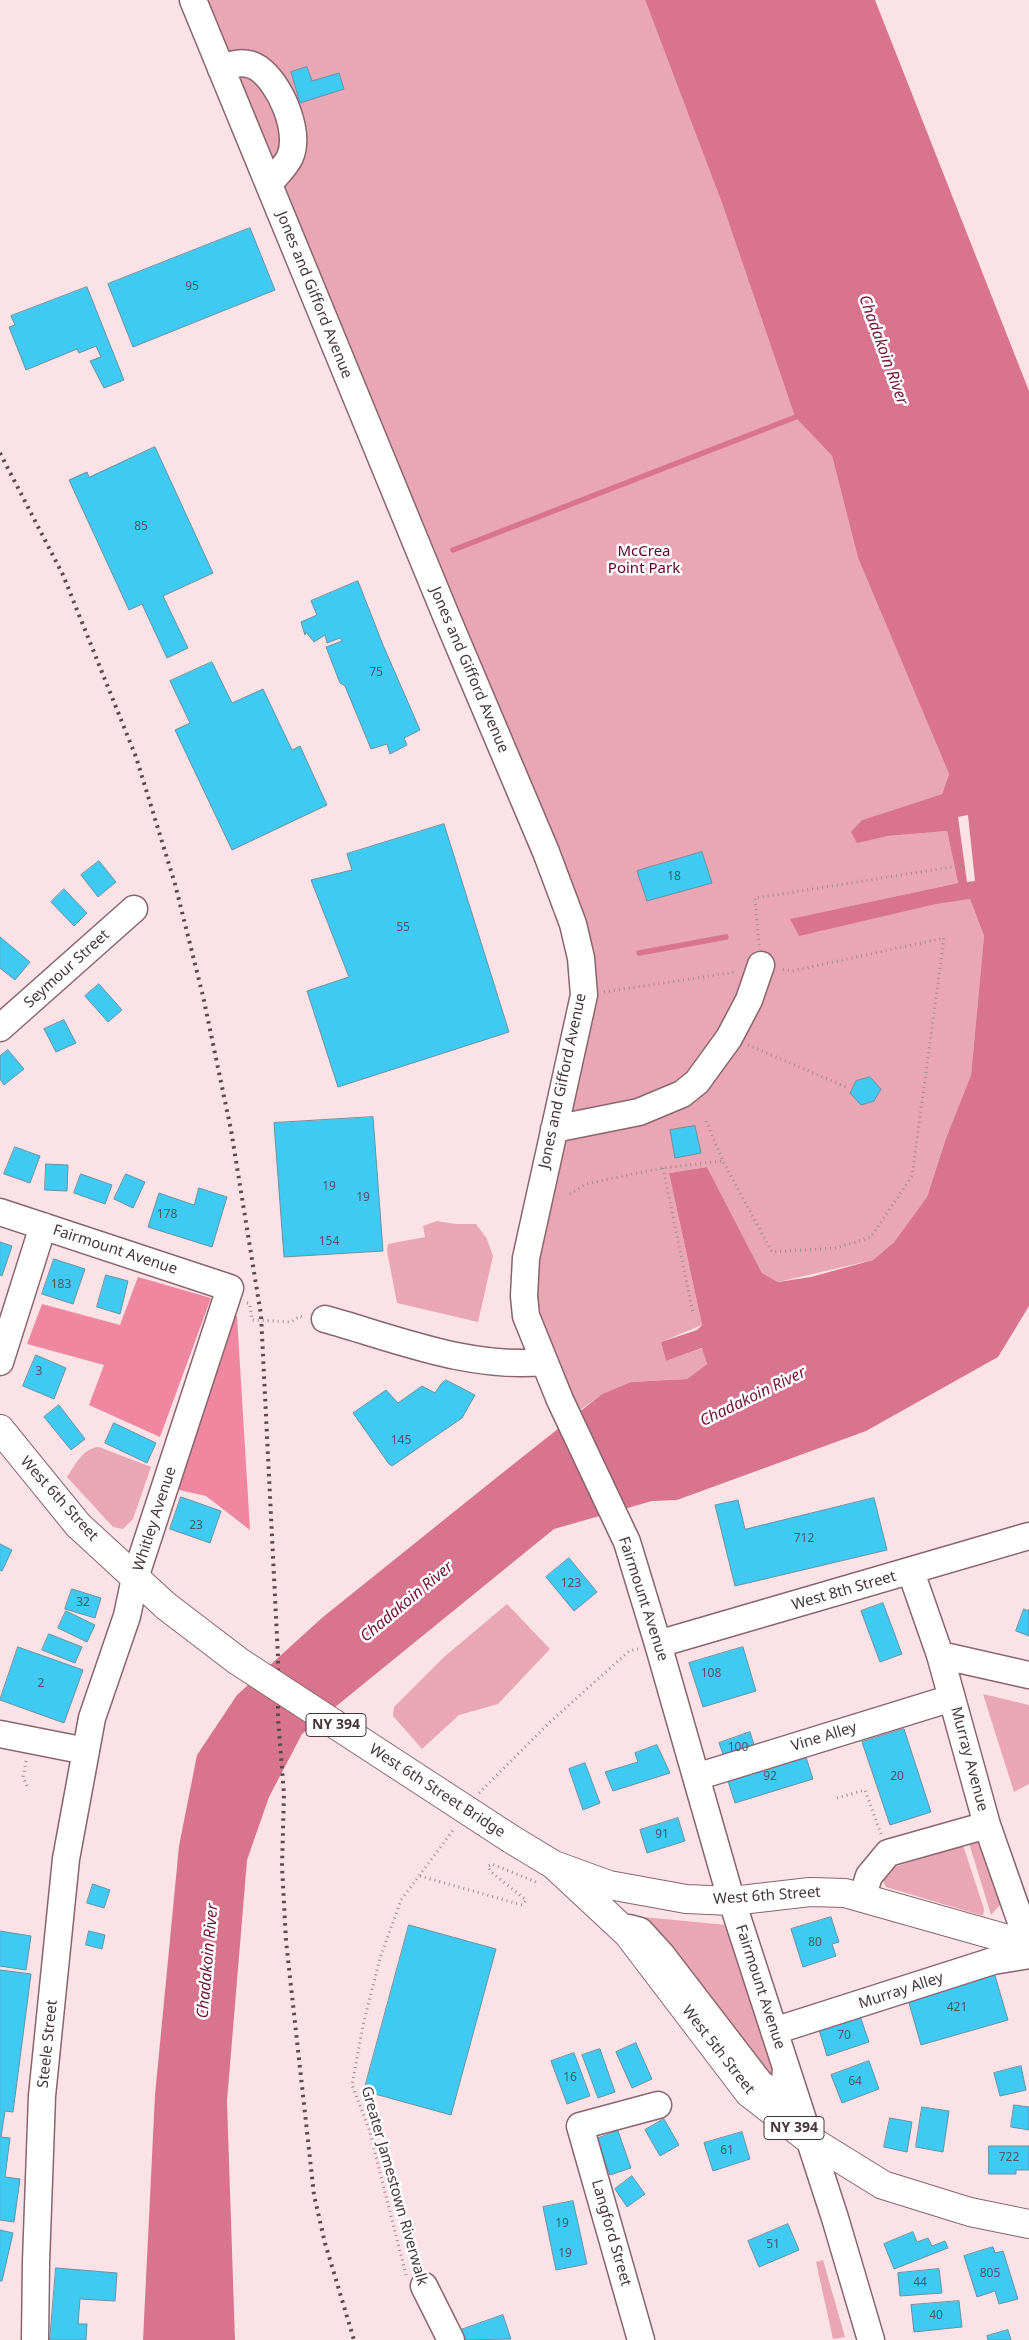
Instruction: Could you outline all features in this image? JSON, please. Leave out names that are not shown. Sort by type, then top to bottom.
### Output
[{"type":"main road","name":"West 6th Street","points":[[0,1429],[78,1525],[166,1606]]},
{"type":"main road","name":"West 6th Street Bridge","points":[[166,1606],[238,1661],[511,1839]]},
{"type":"main road","name":"West 6th Street","points":[[511,1839],[547,1874],[686,1899],[732,1901],[810,1892],[845,1893],[1029,1945]]},
{"type":"main road","name":"West 5th Street","points":[[547,1874],[628,1934],[749,2093],[810,2140],[883,2185],[970,2212],[1029,2224]]},
{"type":"street","name":"Jones and Gifford Avenue","points":[[194,0],[446,618],[546,852],[573,924],[580,958],[584,995],[526,1258],[524,1296],[526,1316],[544,1362]]},
{"type":"street","points":[[221,68],[233,63],[241,63],[258,68],[276,88],[293,124],[290,157],[269,184]]},
{"type":"street","name":"Seymour Street","points":[[0,1028],[134,910]]},
{"type":"street","points":[[554,1129],[639,1112],[682,1094],[697,1082],[729,1038],[748,1000],[761,965]]},
{"type":"street","name":"Fairmount Avenue","points":[[0,1212],[230,1288]]},
{"type":"street","points":[[0,1362],[43,1226]]},
{"type":"street","name":"Whitley Avenue","points":[[86,1751],[92,1718],[127,1616],[135,1578],[230,1288]]},
{"type":"street","points":[[317,1320],[434,1352],[477,1361],[518,1365],[544,1362]]},
{"type":"street","name":"Fairmount Avenue","points":[[544,1362],[627,1542],[732,1901],[810,2140],[871,2340]]},
{"type":"street","name":"West 8th Street","points":[[658,1644],[911,1572],[1029,1536]]},
{"type":"street","name":"Murray Avenue","points":[[911,1572],[940,1655],[987,1825],[1029,1945]]},
{"type":"street","points":[[940,1655],[1029,1675]]},
{"type":"street","name":"Vine Alley","points":[[696,1777],[952,1698]]},
{"type":"street","points":[[0,1734],[86,1751]]},
{"type":"street","name":"Steele Street","points":[[36,2340],[36,2262],[42,2096],[66,1859],[86,1751]]},
{"type":"street","points":[[862,1898],[869,1876],[888,1853],[987,1825]]},
{"type":"street","points":[[618,1926],[640,1930],[661,1954],[760,2083],[771,2091],[779,2090],[785,2083],[786,2067]]},
{"type":"street","name":"Murray Alley","points":[[774,2031],[993,1961],[1029,1955]]},
{"type":"street","name":"Langford Street","points":[[641,2340],[580,2126],[658,2105]]},
{"type":"street","points":[[416,2283],[451,2340]]},
{"type":"path","points":[[761,965],[755,898],[965,865]]},
{"type":"path","points":[[584,995],[738,972],[761,965],[792,971],[944,938],[912,1176],[871,1237],[836,1248],[772,1252],[723,1160],[706,1121]]},
{"type":"path","points":[[761,1051],[846,1087]]},
{"type":"path","points":[[570,1194],[586,1184],[663,1168],[723,1160]]},
{"type":"path","points":[[663,1168],[693,1313]]},
{"type":"path","points":[[252,1320],[291,1322],[300,1316],[317,1320]]},
{"type":"path","points":[[476,1796],[548,1724],[629,1651],[658,1644]]},
{"type":"path","points":[[26,1758],[23,1777],[28,1788]]},
{"type":"path","points":[[837,1798],[865,1790],[888,1853]]},
{"type":"path","name":"Greater Jamestown Riverwalk","points":[[416,2283],[369,2129],[352,2086],[363,2025],[380,1958],[401,1900],[456,1826]]},
{"type":"path","points":[[420,1876],[522,1905],[526,1900],[490,1872],[488,1866],[492,1864],[547,1874]]},
{"type":"green space","name":"McCrea Point Park","points":[[195,0],[645,0],[723,206],[795,417],[832,456],[858,558],[949,774],[942,794],[862,820],[857,842],[888,836],[947,831],[958,883],[791,919],[970,899],[984,936],[971,1075],[946,1138],[927,1197],[894,1242],[873,1260],[778,1282],[762,1273],[707,1167],[669,1173],[702,1325],[661,1342],[666,1361],[703,1348],[707,1364],[687,1379],[631,1382],[602,1394],[569,1418],[526,1316],[581,958]]},
{"type":"green space","points":[[437,1221],[455,1224],[476,1224],[487,1239],[493,1256],[478,1322],[397,1303],[387,1251],[388,1244],[425,1237],[423,1226]]},
{"type":"green space","points":[[99,1447],[151,1467],[133,1519],[123,1529],[113,1527],[67,1477],[76,1462],[88,1450]]},
{"type":"green space","points":[[507,1604],[550,1649],[498,1704],[459,1715],[422,1749],[393,1716],[394,1707],[444,1657]]},
{"type":"green space","points":[[983,1694],[1029,1705],[1029,1784],[1014,1792]]},
{"type":"green space","points":[[979,1841],[1001,1904],[991,1915],[969,1843]]},
{"type":"green space","points":[[963,1845],[984,1909],[983,1916],[886,1887],[882,1879],[885,1870]]},
{"type":"green space","points":[[643,1917],[727,1925],[778,2082],[761,2076]]},
{"type":"green space","points":[[823,2260],[845,2337],[833,2339],[816,2262]]},
{"type":"shaded area","points":[[138,1277],[211,1298],[160,1437],[89,1405],[104,1365],[27,1344],[42,1304],[120,1325]]},
{"type":"shaded area","points":[[237,1316],[250,1530],[206,1496],[175,1489],[225,1317]]},
{"type":"water","name":"Chadakoin River","points":[[645,0],[875,0],[1029,391],[1029,1306],[998,1357],[866,1431],[677,1500],[652,1501],[554,1529],[302,1734],[269,1797],[247,1860],[227,2101],[235,2340],[143,2340],[155,2095],[179,1846],[197,1755],[237,1695],[323,1617],[602,1394],[631,1382],[687,1379],[707,1364],[702,1348],[666,1361],[661,1342],[697,1330],[702,1325],[669,1173],[707,1167],[762,1273],[778,1282],[811,1277],[873,1260],[894,1242],[927,1197],[946,1138],[971,1075],[984,936],[970,899],[936,904],[799,936],[790,919],[958,883],[947,831],[888,836],[857,843],[851,832],[862,820],[942,794],[949,774],[858,558],[832,456],[795,417],[723,206]]},
{"type":"pier","points":[[968,815],[975,881],[967,882],[958,817]]},
{"type":"building","points":[[307,67],[312,81],[339,73],[344,89],[300,103],[291,72]]},
{"type":"building","points":[[250,228],[275,290],[133,347],[108,284]]},
{"type":"building","points":[[87,287],[124,380],[104,388],[90,361],[101,357],[96,346],[79,353],[77,349],[26,370],[9,327],[15,325],[11,316]]},
{"type":"building","points":[[155,447],[213,573],[163,596],[188,648],[167,658],[142,604],[129,610],[69,480],[87,472],[89,477]]},
{"type":"building","points":[[358,581],[383,645],[420,730],[404,738],[407,745],[390,754],[387,744],[371,749],[345,686],[340,683],[326,647],[342,641],[340,638],[327,643],[325,635],[314,642],[306,632],[305,635],[301,622],[317,615],[311,601]]},
{"type":"building","points":[[212,662],[232,703],[263,689],[292,750],[300,746],[327,805],[232,850],[175,730],[190,723],[170,681]]},
{"type":"building","points":[[444,824],[509,1032],[338,1087],[307,991],[349,977],[311,880],[352,870],[347,854]]},
{"type":"building","points":[[702,852],[712,883],[647,901],[637,871]]},
{"type":"building","points":[[99,861],[116,882],[98,897],[81,875]]},
{"type":"building","points":[[64,889],[87,913],[74,926],[51,902]]},
{"type":"building","points":[[0,937],[30,962],[15,980],[0,968]]},
{"type":"building","points":[[99,984],[122,1010],[108,1022],[85,996]]},
{"type":"building","points":[[64,1020],[76,1043],[56,1052],[44,1029]]},
{"type":"building","points":[[8,1050],[24,1069],[4,1085],[0,1079],[0,1056]]},
{"type":"building","points":[[870,1077],[881,1089],[874,1101],[861,1105],[850,1093],[856,1081]]},
{"type":"building","points":[[373,1117],[383,1251],[284,1257],[274,1123]]},
{"type":"building","points":[[695,1126],[701,1153],[675,1158],[670,1130]]},
{"type":"building","points":[[15,1147],[40,1156],[30,1183],[4,1174]]},
{"type":"building","points":[[46,1164],[68,1165],[67,1191],[45,1190]]},
{"type":"building","points":[[81,1174],[112,1185],[105,1204],[74,1193]]},
{"type":"building","points":[[126,1174],[145,1182],[133,1208],[114,1199]]},
{"type":"building","points":[[199,1188],[227,1197],[212,1247],[148,1227],[159,1193],[194,1205]]},
{"type":"building","points":[[0,1242],[12,1246],[2,1276],[0,1275]]},
{"type":"building","points":[[54,1259],[85,1269],[73,1304],[42,1294]]},
{"type":"building","points":[[106,1275],[128,1281],[120,1314],[97,1307]]},
{"type":"building","points":[[36,1355],[66,1368],[54,1399],[23,1386]]},
{"type":"building","points":[[446,1380],[475,1395],[462,1418],[392,1466],[353,1413],[386,1390],[398,1403],[422,1386],[435,1393]]},
{"type":"building","points":[[59,1405],[85,1439],[71,1450],[44,1417]]},
{"type":"building","points":[[114,1423],[156,1443],[147,1463],[105,1443]]},
{"type":"building","points":[[181,1497],[221,1511],[210,1543],[170,1529]]},
{"type":"building","points":[[874,1498],[887,1550],[735,1586],[715,1505],[738,1500],[745,1529]]},
{"type":"building","points":[[0,1544],[12,1550],[2,1571],[0,1570]]},
{"type":"building","points":[[569,1558],[597,1592],[574,1611],[546,1577]]},
{"type":"building","points":[[72,1589],[101,1598],[95,1618],[65,1609]]},
{"type":"building","points":[[883,1603],[902,1654],[880,1662],[861,1611]]},
{"type":"building","points":[[1024,1609],[1028,1611],[1029,1609],[1029,1636],[1016,1631]]},
{"type":"building","points":[[66,1611],[95,1625],[87,1642],[58,1628]]},
{"type":"building","points":[[49,1634],[82,1647],[75,1663],[42,1650]]},
{"type":"building","points":[[18,1647],[83,1670],[64,1723],[0,1700]]},
{"type":"building","points":[[743,1647],[756,1691],[703,1707],[689,1663]]},
{"type":"building","points":[[904,1729],[931,1812],[890,1825],[862,1742]]},
{"type":"building","points":[[750,1732],[757,1754],[727,1765],[719,1743]]},
{"type":"building","points":[[657,1745],[670,1773],[613,1791],[605,1772],[638,1762],[635,1753]]},
{"type":"building","points":[[804,1751],[813,1779],[735,1803],[726,1775]]},
{"type":"building","points":[[585,1763],[600,1803],[583,1810],[569,1769]]},
{"type":"building","points":[[678,1818],[685,1841],[647,1853],[640,1830]]},
{"type":"building","points":[[93,1884],[110,1890],[104,1908],[87,1903]]},
{"type":"building","points":[[831,1917],[839,1942],[832,1944],[836,1956],[803,1967],[791,1929]]},
{"type":"building","points":[[409,1925],[496,1949],[451,2115],[364,2091]]},
{"type":"building","points":[[0,1931],[31,1936],[26,1970],[0,1966]]},
{"type":"building","points":[[89,1931],[105,1935],[102,1949],[86,1945]]},
{"type":"building","points":[[0,1970],[31,1974],[13,2112],[5,2111],[1,2137],[10,2138],[5,2177],[20,2179],[14,2222],[0,2220]]},
{"type":"building","points":[[994,1972],[1008,2020],[921,2045],[907,1996]]},
{"type":"building","points":[[860,2016],[869,2042],[827,2056],[819,2030]]},
{"type":"building","points":[[636,2043],[652,2079],[632,2088],[616,2052]]},
{"type":"building","points":[[600,2049],[615,2092],[598,2098],[582,2055]]},
{"type":"building","points":[[574,2053],[590,2096],[567,2104],[551,2061]]},
{"type":"building","points":[[869,2061],[879,2089],[842,2103],[831,2075]]},
{"type":"building","points":[[1021,2066],[1026,2090],[1000,2096],[994,2073]]},
{"type":"building","points":[[1014,2105],[1029,2107],[1029,2130],[1011,2127]]},
{"type":"building","points":[[922,2107],[949,2111],[943,2152],[916,2147]]},
{"type":"building","points":[[890,2118],[912,2122],[907,2152],[884,2147]]},
{"type":"building","points":[[664,2119],[679,2145],[660,2156],[645,2130]]},
{"type":"building","points":[[618,2131],[631,2168],[610,2175],[596,2139]]},
{"type":"building","points":[[742,2132],[750,2159],[713,2171],[704,2143]]},
{"type":"building","points":[[989,2146],[1029,2146],[1029,2170],[1016,2170],[1016,2174],[989,2174]]},
{"type":"building","points":[[632,2176],[645,2194],[627,2207],[615,2189]]},
{"type":"building","points":[[573,2201],[587,2264],[556,2270],[543,2207]]},
{"type":"building","points":[[788,2224],[799,2250],[759,2267],[748,2241]]},
{"type":"building","points":[[0,2230],[13,2233],[2,2281],[0,2281]]},
{"type":"building","points":[[913,2232],[917,2242],[928,2238],[932,2246],[945,2241],[948,2248],[894,2269],[884,2244]]},
{"type":"building","points":[[993,2247],[995,2253],[1003,2251],[1018,2299],[999,2304],[995,2291],[977,2297],[964,2256]]},
{"type":"building","points":[[56,2268],[117,2273],[115,2301],[80,2299],[78,2324],[87,2324],[86,2340],[50,2340]]},
{"type":"building","points":[[939,2269],[942,2293],[900,2296],[898,2273]]},
{"type":"building","points":[[959,2301],[962,2327],[914,2332],[911,2305]]},
{"type":"building","points":[[503,2315],[511,2339],[454,2340],[452,2333]]},
{"type":"building","points":[[1008,2330],[1011,2340],[988,2340],[987,2336]]},
{"type":"waterway","points":[[453,550],[801,415]]},
{"type":"waterway","points":[[639,953],[726,937]]},
{"type":"railway","points":[[0,453],[63,575],[136,757],[175,884],[203,996],[231,1130],[261,1315],[278,1657],[278,1718],[284,1794],[282,1866],[286,1941],[314,2195],[325,2243],[354,2340]]}]
